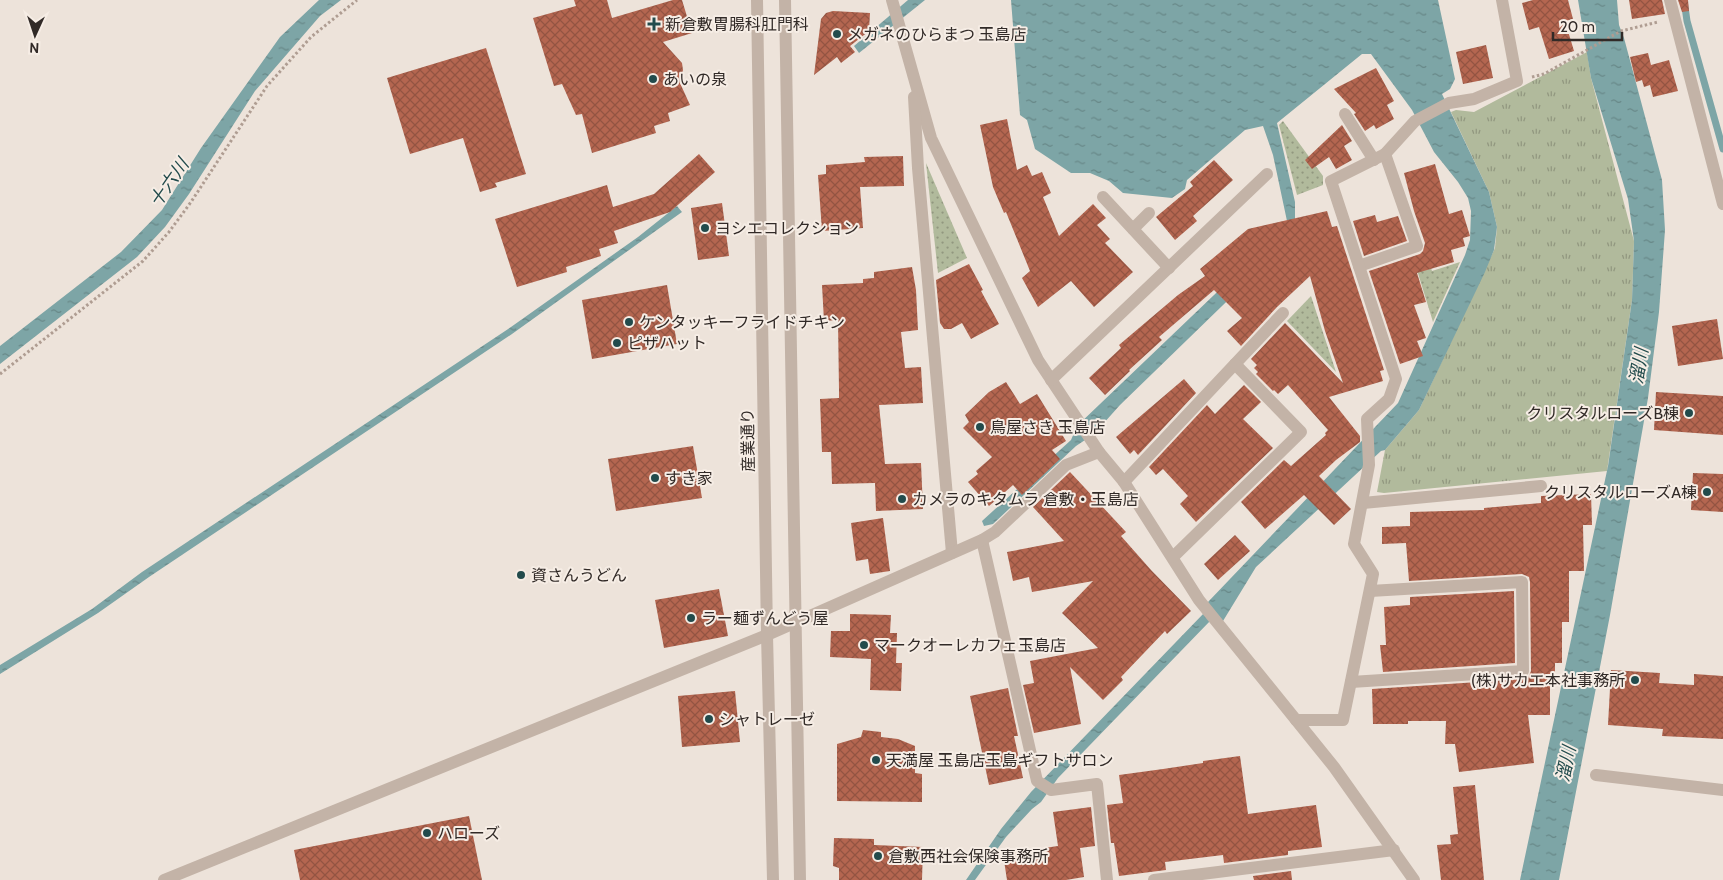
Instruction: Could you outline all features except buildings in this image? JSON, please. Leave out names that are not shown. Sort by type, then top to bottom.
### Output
[{"type":"street","name":"産業通り","points":[[757,0],[767,635],[773,880]]},
{"type":"street","points":[[785,0],[800,880]]},
{"type":"street","points":[[892,0],[932,138],[1038,360],[1099,452],[1124,482],[1199,600],[1334,767],[1414,880]]},
{"type":"street","points":[[1296,720],[1343,720],[1373,574],[1354,544],[1369,464],[1367,419],[1389,399],[1396,379],[1331,181],[1380,157],[1415,121],[1449,103],[1474,100],[1517,81],[1502,0]]},
{"type":"street","points":[[1670,0],[1722,197]]},
{"type":"street","points":[[913,77],[918,168],[952,553]]},
{"type":"street","points":[[1344,114],[1380,157],[1417,246],[1359,266]]},
{"type":"street","points":[[1051,380],[1267,174]]},
{"type":"street","points":[[1103,197],[1169,268]]},
{"type":"street","points":[[1133,229],[1149,213]]},
{"type":"street","points":[[1124,482],[1284,313]]},
{"type":"street","points":[[1173,557],[1301,432],[1235,364]]},
{"type":"street","points":[[164,880],[767,635],[982,540],[995,532],[1066,465],[1099,452]]},
{"type":"street","points":[[1363,503],[1541,486]]},
{"type":"street","points":[[982,540],[1037,781],[1051,790],[1097,784],[1107,880]]},
{"type":"street","points":[[1351,682],[1523,671],[1522,582],[1370,591]]},
{"type":"street","points":[[1596,775],[1723,790]]},
{"type":"street","points":[[1154,880],[1394,850]]},
{"type":"path","points":[[0,374],[144,261],[192,202],[267,86],[311,37],[357,0]]},
{"type":"path","points":[[1517,81],[1544,74],[1621,31],[1674,19]]},
{"type":"green space","points":[[1587,52],[1591,78],[1634,241],[1632,300],[1607,471],[1384,493],[1377,492],[1385,450],[1419,410],[1495,248],[1497,227],[1489,192],[1451,112],[1456,110],[1474,112]]},
{"type":"green space","points":[[1283,121],[1323,176],[1323,185],[1297,195],[1279,125]]},
{"type":"green space","points":[[926,163],[967,258],[938,273]]},
{"type":"green space","points":[[1426,253],[1432,271],[1460,262],[1433,322],[1413,257]]},
{"type":"green space","points":[[1311,296],[1336,372],[1287,321]]},
{"type":"water","points":[[319,0],[341,0],[320,16],[255,91],[189,194],[165,227],[137,257],[0,364],[0,346],[121,252],[162,210],[201,148],[280,37]]},
{"type":"water","points":[[908,0],[925,0],[859,53],[854,46]]},
{"type":"water","points":[[1011,0],[1438,0],[1455,79],[1450,89],[1442,94],[1489,192],[1497,227],[1494,250],[1485,272],[1419,410],[1385,450],[1381,451],[1256,567],[1223,621],[1210,621],[1058,778],[1041,802],[1006,837],[975,880],[966,880],[1001,829],[1031,792],[1204,613],[1208,602],[1398,403],[1470,240],[1471,211],[1468,198],[1434,152],[1412,110],[1371,54],[1362,54],[1277,123],[1295,202],[1295,230],[1289,241],[1120,405],[1094,434],[1076,446],[993,524],[984,526],[982,521],[1071,440],[1077,426],[1282,230],[1287,221],[1273,155],[1263,126],[1245,130],[1187,180],[1185,189],[1172,198],[1123,193],[1109,181],[1090,173],[1071,173],[1035,149],[1027,120],[1020,115]]},
{"type":"water","name":"溜川","points":[[1578,0],[1617,0],[1619,25],[1662,180],[1665,230],[1659,312],[1648,398],[1610,615],[1559,880],[1520,880],[1608,466],[1632,300],[1634,241],[1628,199],[1591,78]]},
{"type":"water","points":[[677,206],[682,212],[512,334],[98,613],[0,674],[0,665],[92,609],[142,572],[511,327],[638,237]]},
{"type":"waterway","points":[[1684,0],[1687,21],[1723,149]]},
{"type":"place","name":"新倉敷胃腸科肛門科","points":[[654,24]]},
{"type":"place","name":"メガネのひらまつ 玉島店","points":[[837,34]]},
{"type":"place","name":"あいの泉","points":[[653,79]]},
{"type":"place","name":"ヨシエコレクション","points":[[705,228]]},
{"type":"place","name":"ケンタッキーフライドチキン","points":[[629,322]]},
{"type":"place","name":"ピザハット","points":[[617,343]]},
{"type":"place","name":"クリスタルローズB棟","points":[[1689,413]]},
{"type":"place","name":"鳥屋さき 玉島店","points":[[980,427]]},
{"type":"place","name":"すき家","points":[[655,478]]},
{"type":"place","name":"クリスタルローズA棟","points":[[1707,492]]},
{"type":"place","name":"カメラのキタムラ 倉敷・玉島店","points":[[902,499]]},
{"type":"place","name":"資さんうどん","points":[[521,575]]},
{"type":"place","name":"ラー麺ずんどう屋","points":[[691,618]]},
{"type":"place","name":"マークオーレカフェ玉島店","points":[[864,645]]},
{"type":"place","name":"(株)サカエ本社事務所","points":[[1635,680]]},
{"type":"place","name":"シャトレーゼ","points":[[709,719]]},
{"type":"place","name":"天満屋 玉島店玉島ギフトサロン","points":[[876,760]]},
{"type":"place","name":"ハローズ","points":[[427,833]]},
{"type":"place","name":"倉敷西社会保険事務所","points":[[878,856]]},
{"type":"water label","name":"十六川","points":[[169,183]]}]
